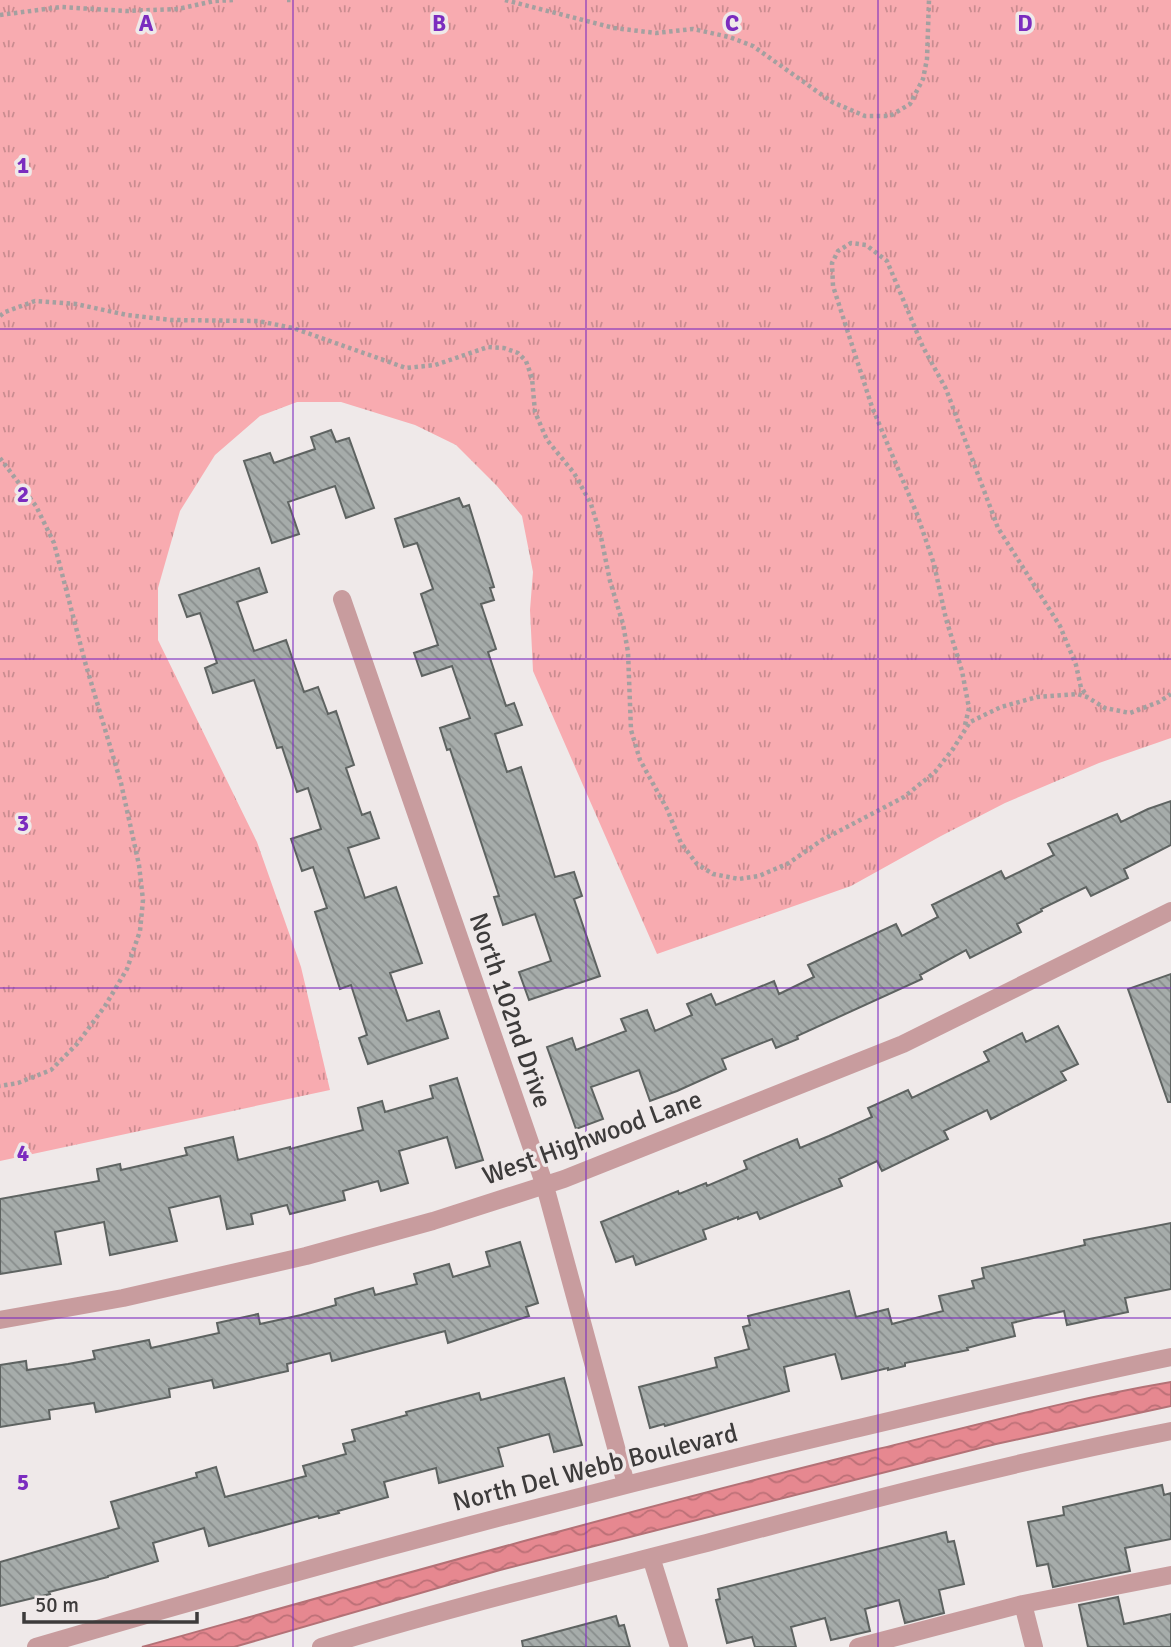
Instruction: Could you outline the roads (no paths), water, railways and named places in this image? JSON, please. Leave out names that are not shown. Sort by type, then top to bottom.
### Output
[{"type":"street","name":"North 102nd Drive","points":[[342,599],[545,1186],[626,1484]]},
{"type":"street","name":"West Highwood Lane","points":[[0,1320],[123,1298],[246,1271],[433,1222],[545,1186],[903,1044],[1171,911]]},
{"type":"street","name":"North Del Webb Boulevard","points":[[36,1647],[390,1546],[626,1484],[1171,1357]]},
{"type":"street","points":[[321,1647],[407,1621],[912,1490],[1171,1431]]},
{"type":"street","points":[[651,1557],[678,1647]]},
{"type":"street","points":[[858,1647],[1023,1604],[1171,1575]]},
{"type":"street","points":[[1023,1604],[1034,1647]]},
{"type":"water","points":[[1171,1382],[1171,1406],[996,1444],[500,1570],[234,1647],[142,1647],[782,1473],[1059,1405]]}]
